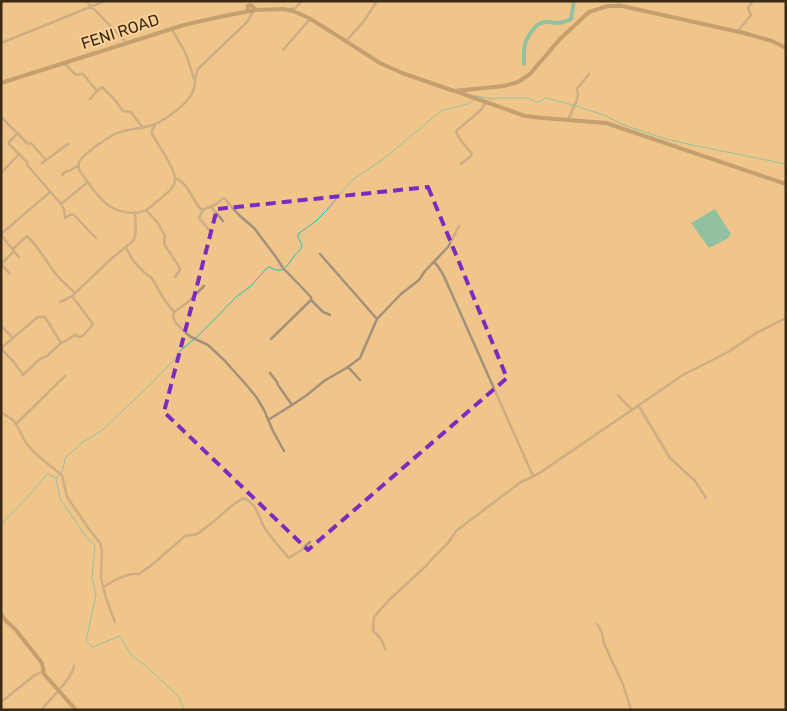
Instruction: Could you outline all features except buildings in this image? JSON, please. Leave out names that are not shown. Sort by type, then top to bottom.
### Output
[{"type":"main road","points":[[248,3],[253,6],[252,10]]},
{"type":"main road","points":[[1,82],[172,29],[252,10],[288,9],[310,19],[380,63],[450,90],[504,86],[518,82],[530,74],[560,39],[590,12],[608,6],[617,5],[738,31],[772,41],[786,48]]},
{"type":"main road","name":"FENI ROAD","points":[[1,82],[183,24],[252,10],[289,8],[300,12],[347,40],[381,63],[454,90]]},
{"type":"main road","points":[[454,90],[525,116],[606,123],[786,184]]},
{"type":"main road","points":[[1,614],[42,663],[44,674],[76,710]]},
{"type":"street","points":[[86,1],[126,42]]},
{"type":"street","points":[[1,43],[105,1]]},
{"type":"street","points":[[289,8],[295,8],[302,1]]},
{"type":"street","points":[[347,40],[364,21],[377,1]]},
{"type":"street","points":[[617,5],[621,1]]},
{"type":"street","points":[[738,31],[751,15],[748,8],[753,1]]},
{"type":"street","points":[[202,210],[184,183],[175,178],[152,131],[155,126],[186,102],[193,92],[194,80],[198,69],[247,22],[252,10]]},
{"type":"street","points":[[283,50],[310,19]]},
{"type":"street","points":[[172,29],[186,54],[194,80]]},
{"type":"street","points":[[64,63],[76,76],[82,74],[97,91]]},
{"type":"street","points":[[568,120],[576,102],[577,89],[589,74]]},
{"type":"street","points":[[90,99],[102,87],[124,111],[131,112],[143,128]]},
{"type":"street","points":[[461,164],[472,154],[459,138],[456,131],[481,110],[486,102]]},
{"type":"street","points":[[1,117],[28,144],[31,143],[46,160]]},
{"type":"street","points":[[62,175],[78,165],[83,157],[111,136],[155,126]]},
{"type":"street","points":[[18,133],[9,143],[61,204],[64,209],[65,218],[72,214],[74,215],[96,238]]},
{"type":"street","points":[[42,163],[68,144]]},
{"type":"street","points":[[1,173],[19,154]]},
{"type":"street","points":[[78,165],[81,173],[109,206],[124,212],[146,210],[170,189],[175,178]]},
{"type":"street","points":[[61,204],[88,182]]},
{"type":"street","points":[[19,257],[1,234],[50,192]]},
{"type":"street","points":[[210,231],[199,218],[202,210],[214,206],[221,199],[225,199],[238,215],[254,228],[283,268],[307,292],[323,312],[330,315]]},
{"type":"street","points":[[211,206],[223,221]]},
{"type":"street","points":[[146,210],[158,223],[166,236],[164,244],[180,268],[179,273],[175,277]]},
{"type":"street","points":[[60,302],[67,300],[76,293],[111,259],[133,241],[135,238],[135,212]]},
{"type":"street","points":[[268,420],[360,358],[377,319],[401,294],[419,280],[448,247],[459,226]]},
{"type":"street","points":[[10,274],[1,264],[27,236],[56,274],[76,293]]},
{"type":"street","points":[[126,247],[135,264],[146,276],[151,277],[174,312]]},
{"type":"street","points":[[320,254],[377,319]]},
{"type":"street","points":[[434,262],[438,265],[451,292],[533,477]]},
{"type":"street","points":[[204,286],[188,302],[174,312],[173,319],[191,337],[208,345],[249,388],[260,404],[284,451]]},
{"type":"street","points":[[61,343],[45,317],[38,317],[1,348],[23,375],[61,343],[74,335],[80,337],[84,335],[93,324],[72,296]]},
{"type":"street","points":[[271,339],[312,300]]},
{"type":"street","points":[[385,648],[380,638],[373,631],[374,617],[448,543],[456,531],[522,482],[575,450],[681,376],[728,352],[758,332],[786,318]]},
{"type":"street","points":[[1,326],[13,338]]},
{"type":"street","points":[[348,367],[360,380]]},
{"type":"street","points":[[270,373],[292,405]]},
{"type":"street","points":[[16,424],[65,376]]},
{"type":"street","points":[[659,390],[664,388]]},
{"type":"street","points":[[618,395],[632,410]]},
{"type":"street","points":[[638,405],[670,458],[695,481],[706,498]]},
{"type":"street","points":[[1,412],[16,424],[32,450],[62,475],[67,497],[100,543],[102,551],[101,578],[115,622]]},
{"type":"street","points":[[103,587],[119,578],[131,574],[139,574],[185,536],[198,534],[228,508],[244,498],[249,500],[256,508],[264,528],[289,558],[310,542]]},
{"type":"street","points":[[597,624],[610,658],[623,684],[631,710]]},
{"type":"street","points":[[41,710],[59,690],[73,671],[74,666]]},
{"type":"street","points":[[1,702],[35,675],[43,671]]},
{"type":"highlighted area","points":[[428,187],[507,378],[308,550],[164,412],[217,209]]},
{"type":"water","points":[[715,209],[731,234],[727,239],[709,248],[691,223]]},
{"type":"waterway","points":[[524,64],[524,50],[532,31],[543,22],[558,23],[571,19],[574,1]]},
{"type":"waterway","points":[[476,96],[493,99],[527,98],[536,102],[546,98],[577,106],[666,139],[786,164]]},
{"type":"waterway","points":[[56,478],[63,470],[65,458],[82,443],[101,431],[151,384],[181,350],[198,336],[237,296],[250,287],[266,269],[269,267],[283,270],[288,265],[302,246],[298,234],[316,221],[350,182],[387,156],[441,111],[468,104],[473,100]]},
{"type":"waterway","points":[[1,527],[5,520],[47,474],[56,478],[60,499],[87,538],[95,545],[92,577],[96,595],[86,641],[93,647],[120,636],[131,655],[178,696],[184,710]]}]
